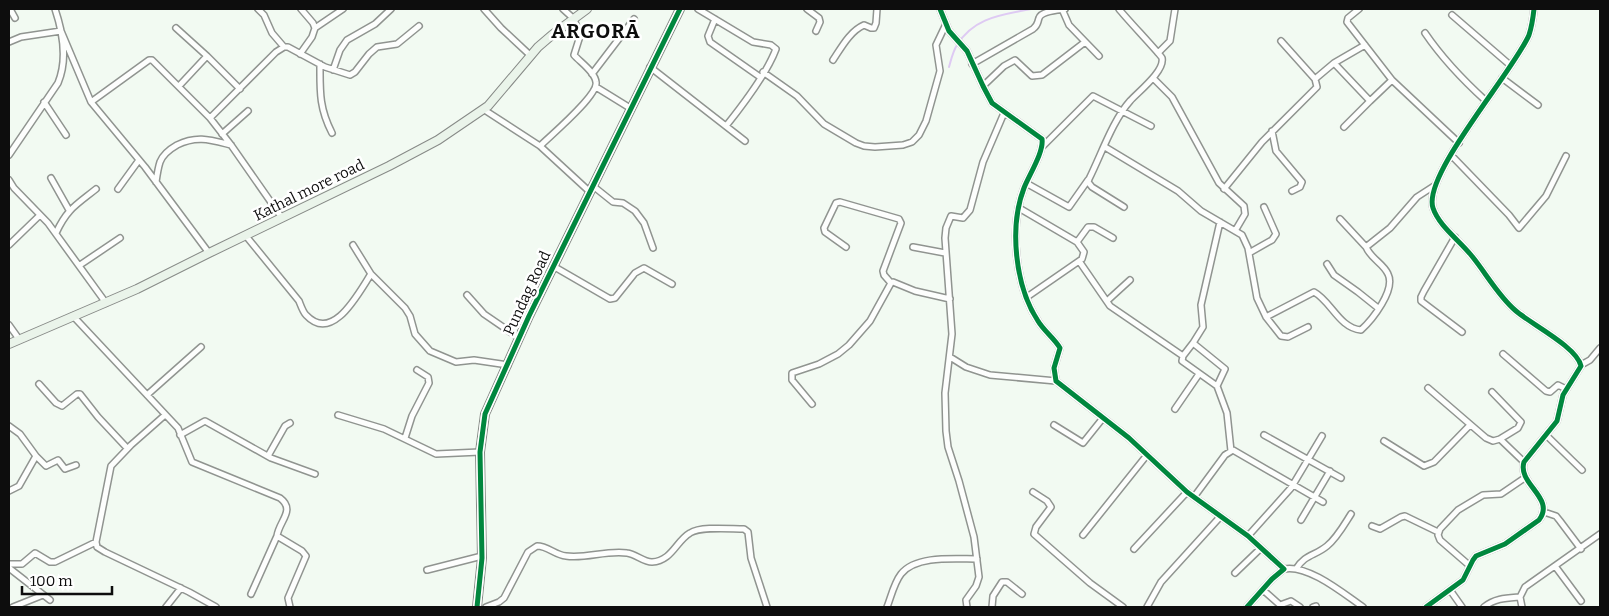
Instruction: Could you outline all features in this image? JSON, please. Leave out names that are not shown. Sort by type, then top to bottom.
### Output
[{"type":"main road","name":"Kathal more road","points":[[9,344],[138,289],[438,140],[483,109],[552,35],[587,9]]},
{"type":"main road","name":"Pundag Road","points":[[477,607],[482,556],[480,452],[485,414],[553,266],[650,66],[680,9]]},
{"type":"street","points":[[10,9],[15,18]]},
{"type":"street","points":[[55,9],[61,31],[91,102],[139,160],[209,253]]},
{"type":"street","points":[[258,9],[264,15],[272,32],[284,47],[288,47],[343,74],[354,74],[369,54],[377,47],[397,44],[419,26]]},
{"type":"street","points":[[300,9],[313,23],[315,28]]},
{"type":"street","points":[[300,54],[312,37],[315,28],[343,9]]},
{"type":"street","points":[[333,70],[340,50],[347,40],[375,24],[391,9]]},
{"type":"street","points":[[484,9],[531,56]]},
{"type":"street","points":[[540,146],[572,117],[596,86],[596,81],[592,74],[574,55],[580,39],[574,19],[563,9]]},
{"type":"street","points":[[698,9],[755,44],[770,44],[776,50],[726,126]]},
{"type":"street","points":[[809,9],[820,19],[816,30]]},
{"type":"street","points":[[833,60],[851,35],[859,28],[864,25],[871,28],[874,27],[876,9]]},
{"type":"street","points":[[940,9],[949,31],[967,51],[982,86],[992,103],[1038,135],[1042,139],[1042,147]]},
{"type":"street","points":[[972,64],[1033,29],[1037,26],[1042,14],[1064,9],[1070,25],[1099,56]]},
{"type":"street","points":[[1026,183],[1069,207],[1085,187],[1122,111],[1153,78],[1161,65],[1162,57],[1119,9]]},
{"type":"street","points":[[1158,53],[1170,41],[1175,9]]},
{"type":"street","points":[[1359,9],[1346,21],[1392,80],[1458,143]]},
{"type":"street","points":[[1534,9],[1528,36],[1451,155],[1434,186],[1432,202],[1439,219],[1456,237],[1515,310],[1552,336],[1581,365]]},
{"type":"street","points":[[1452,15],[1510,65]]},
{"type":"street","points":[[592,74],[634,19]]},
{"type":"street","points":[[715,20],[708,34],[710,42],[797,96],[824,124],[864,146],[875,147],[903,145],[912,142],[919,135],[926,121],[940,70],[936,45],[946,24]]},
{"type":"street","points":[[176,28],[240,89]]},
{"type":"street","points":[[9,42],[22,37],[61,31]]},
{"type":"street","points":[[9,155],[58,83],[62,74],[64,59],[61,31]]},
{"type":"street","points":[[1425,33],[1436,49],[1486,101]]},
{"type":"street","points":[[1224,189],[1272,131],[1315,90],[1318,83],[1280,41]]},
{"type":"street","points":[[982,86],[1004,66],[1015,60],[1032,76],[1042,75],[1085,42]]},
{"type":"street","points":[[1316,79],[1334,63],[1365,45]]},
{"type":"street","points":[[210,118],[276,52],[284,47]]},
{"type":"street","points":[[179,86],[207,56]]},
{"type":"street","points":[[91,102],[149,60],[155,61],[210,118],[282,218]]},
{"type":"street","points":[[1334,63],[1370,101]]},
{"type":"street","points":[[320,64],[321,106],[332,133]]},
{"type":"street","points":[[650,66],[745,141]]},
{"type":"street","points":[[1153,78],[1172,97],[1219,183],[1244,206],[1246,211],[1235,230]]},
{"type":"street","points":[[1502,78],[1538,105]]},
{"type":"street","points":[[1344,127],[1392,80]]},
{"type":"street","points":[[596,86],[630,108]]},
{"type":"street","points":[[1056,381],[1054,368],[1060,348],[1038,322],[1019,274],[1015,252],[1019,208],[1026,183],[1042,147],[1093,96],[1152,126]]},
{"type":"street","points":[[44,102],[66,135]]},
{"type":"street","points":[[483,109],[540,146],[591,189],[613,202],[623,203],[631,208],[640,217],[649,234],[652,248]]},
{"type":"street","points":[[222,134],[248,111]]},
{"type":"street","points":[[967,607],[966,600],[978,581],[977,559],[972,529],[947,440],[945,399],[952,334],[945,253],[946,228],[953,215],[963,218],[968,214],[983,162],[1004,113]]},
{"type":"street","points":[[1272,131],[1276,151],[1302,182],[1300,188],[1292,191]]},
{"type":"street","points":[[156,182],[160,162],[164,156],[171,148],[187,140],[195,138],[207,139],[231,145]]},
{"type":"street","points":[[9,141],[14,146]]},
{"type":"street","points":[[1105,147],[1178,191],[1201,211],[1235,230],[1244,239],[1249,253],[1257,298],[1276,332],[1284,338],[1288,338],[1308,327]]},
{"type":"street","points":[[1451,155],[1509,215],[1519,228],[1546,196],[1566,156]]},
{"type":"street","points":[[118,189],[139,160]]},
{"type":"street","points":[[51,178],[69,210]]},
{"type":"street","points":[[1089,179],[1088,182],[1092,187],[1124,207]]},
{"type":"street","points":[[9,180],[56,234],[106,303]]},
{"type":"street","points":[[1366,247],[1390,228],[1417,197],[1434,186]]},
{"type":"street","points":[[56,234],[69,210],[96,189]]},
{"type":"street","points":[[846,247],[825,232],[824,228],[836,204],[840,202],[899,219],[901,223],[883,273],[891,283],[893,282],[915,292],[950,299]]},
{"type":"street","points":[[1249,253],[1272,240],[1276,234],[1264,207]]},
{"type":"street","points":[[1019,208],[1077,242],[1084,254],[1079,261],[1027,297]]},
{"type":"street","points":[[9,246],[40,215]]},
{"type":"street","points":[[1266,317],[1310,292],[1314,292],[1339,317],[1356,330],[1363,329],[1387,295],[1390,278],[1371,256],[1366,247],[1340,219]]},
{"type":"street","points":[[1220,222],[1201,305],[1203,328],[1182,361],[1217,386],[1227,413],[1231,451]]},
{"type":"street","points":[[1077,242],[1084,230],[1091,226],[1113,238]]},
{"type":"street","points":[[246,236],[299,301],[305,314],[312,320],[321,323],[331,321],[343,314],[371,274]]},
{"type":"street","points":[[1456,237],[1424,291],[1421,301],[1462,332]]},
{"type":"street","points":[[80,265],[120,238]]},
{"type":"street","points":[[353,245],[371,274],[403,305],[410,316],[415,334],[430,351],[456,362],[474,360],[508,365]]},
{"type":"street","points":[[913,247],[945,253]]},
{"type":"street","points":[[1079,261],[1106,300],[1118,312],[1184,356]]},
{"type":"street","points":[[1327,264],[1334,275],[1378,308]]},
{"type":"street","points":[[553,266],[610,300],[615,298],[635,273],[644,268],[672,284]]},
{"type":"street","points":[[1106,300],[1130,280]]},
{"type":"street","points":[[812,404],[792,380],[792,373],[838,354],[849,345],[870,321],[891,283]]},
{"type":"street","points":[[467,295],[484,314],[519,338]]},
{"type":"street","points":[[73,316],[178,428],[192,462],[286,502],[288,508],[251,594]]},
{"type":"street","points":[[9,325],[19,339]]},
{"type":"street","points":[[1194,343],[1225,369],[1217,386]]},
{"type":"street","points":[[147,395],[201,347]]},
{"type":"street","points":[[1426,607],[1464,580],[1476,556],[1511,541],[1539,520],[1544,512],[1543,502],[1523,471],[1524,462],[1556,421],[1566,389],[1581,365],[1590,360],[1600,348]]},
{"type":"street","points":[[1503,354],[1546,391],[1550,392],[1558,385],[1566,389]]},
{"type":"street","points":[[950,358],[966,367],[990,375],[1056,381],[1148,456],[1187,492],[1248,536],[1284,569],[1296,569],[1321,580],[1364,607]]},
{"type":"street","points":[[405,438],[412,416],[429,383],[428,377],[417,370]]},
{"type":"street","points":[[1175,409],[1199,374]]},
{"type":"street","points":[[39,384],[56,403],[62,406],[77,394],[80,394],[98,417],[127,448]]},
{"type":"street","points":[[1428,388],[1490,441],[1500,439],[1518,428],[1521,422],[1492,392]]},
{"type":"street","points":[[165,415],[127,448],[111,466],[108,472],[96,542],[101,550],[216,607]]},
{"type":"street","points":[[338,416],[384,429],[436,454],[480,452]]},
{"type":"street","points":[[1054,426],[1083,442],[1103,418]]},
{"type":"street","points":[[180,435],[205,421],[268,456],[315,474]]},
{"type":"street","points":[[268,456],[285,426],[290,422]]},
{"type":"street","points":[[1384,442],[1424,466],[1434,462],[1470,425]]},
{"type":"street","points":[[9,426],[20,434],[46,466],[58,460],[66,469],[76,465]]},
{"type":"street","points":[[1264,435],[1341,478]]},
{"type":"street","points":[[1546,435],[1582,470]]},
{"type":"street","points":[[1248,536],[1273,510],[1293,484],[1322,436]]},
{"type":"street","points":[[1500,439],[1524,462]]},
{"type":"street","points":[[1194,497],[1225,455],[1233,450],[1323,502]]},
{"type":"street","points":[[9,491],[19,486],[36,456]]},
{"type":"street","points":[[1083,534],[1148,456]]},
{"type":"street","points":[[1301,520],[1330,471]]},
{"type":"street","points":[[1470,566],[1440,540],[1438,532],[1443,524],[1479,497],[1488,493],[1501,494],[1526,477]]},
{"type":"street","points":[[1033,492],[1051,506],[1036,527],[1034,534],[1090,582],[1123,607]]},
{"type":"street","points":[[1134,549],[1187,492]]},
{"type":"street","points":[[1544,512],[1556,516],[1581,549]]},
{"type":"street","points":[[1296,569],[1303,559],[1325,548],[1330,543],[1351,514]]},
{"type":"street","points":[[1372,526],[1380,529],[1406,516],[1438,532]]},
{"type":"street","points":[[1147,607],[1161,582],[1220,517]]},
{"type":"street","points":[[486,607],[504,598],[528,552],[537,546],[565,556],[628,553],[647,562],[653,562],[667,557],[686,536],[695,531],[735,529],[747,530],[751,558],[767,607]]},
{"type":"street","points":[[1522,607],[1520,597],[1525,587],[1600,534]]},
{"type":"street","points":[[277,536],[302,550],[306,556],[288,598],[290,607]]},
{"type":"street","points":[[9,566],[22,564],[36,553],[50,562],[55,562],[96,542]]},
{"type":"street","points":[[1235,573],[1262,548]]},
{"type":"street","points":[[427,570],[482,556]]},
{"type":"street","points":[[887,607],[901,574],[915,564],[926,560],[977,559]]},
{"type":"street","points":[[9,566],[50,600]]},
{"type":"street","points":[[1555,566],[1581,601]]},
{"type":"street","points":[[1247,607],[1284,569]]},
{"type":"street","points":[[992,607],[993,596],[1002,582],[1007,582],[1022,594]]},
{"type":"street","points":[[170,606],[181,588]]},
{"type":"street","points":[[1262,590],[1280,605],[1291,601],[1300,607]]},
{"type":"street","points":[[1450,590],[1462,607]]},
{"type":"street","points":[[13,607],[43,595]]},
{"type":"street","points":[[1484,607],[1498,599],[1520,597]]},
{"type":"waterway","points":[[949,67],[956,47],[972,28],[999,16],[1031,9]]},
{"type":"cycle path","points":[[477,607],[482,558],[480,452],[485,414],[529,316],[680,9]]},
{"type":"cycle path","points":[[940,9],[949,31],[967,51],[992,103],[1042,139],[1039,157],[1019,203],[1016,238],[1017,256],[1024,291],[1030,307],[1040,325],[1060,348],[1054,368],[1056,381],[1129,438],[1187,492],[1248,536],[1284,569],[1272,579],[1247,607]]},
{"type":"cycle path","points":[[1426,607],[1463,580],[1476,556],[1505,544],[1539,520],[1543,512],[1543,505],[1526,477],[1523,470],[1524,462],[1557,421],[1563,395],[1581,366],[1578,359],[1563,344],[1510,305],[1471,255],[1444,227],[1433,208],[1433,193],[1441,172],[1471,123],[1520,51],[1529,35],[1534,9]]},
{"type":"district","name":"ARGORĀ","points":[[596,31]]}]
